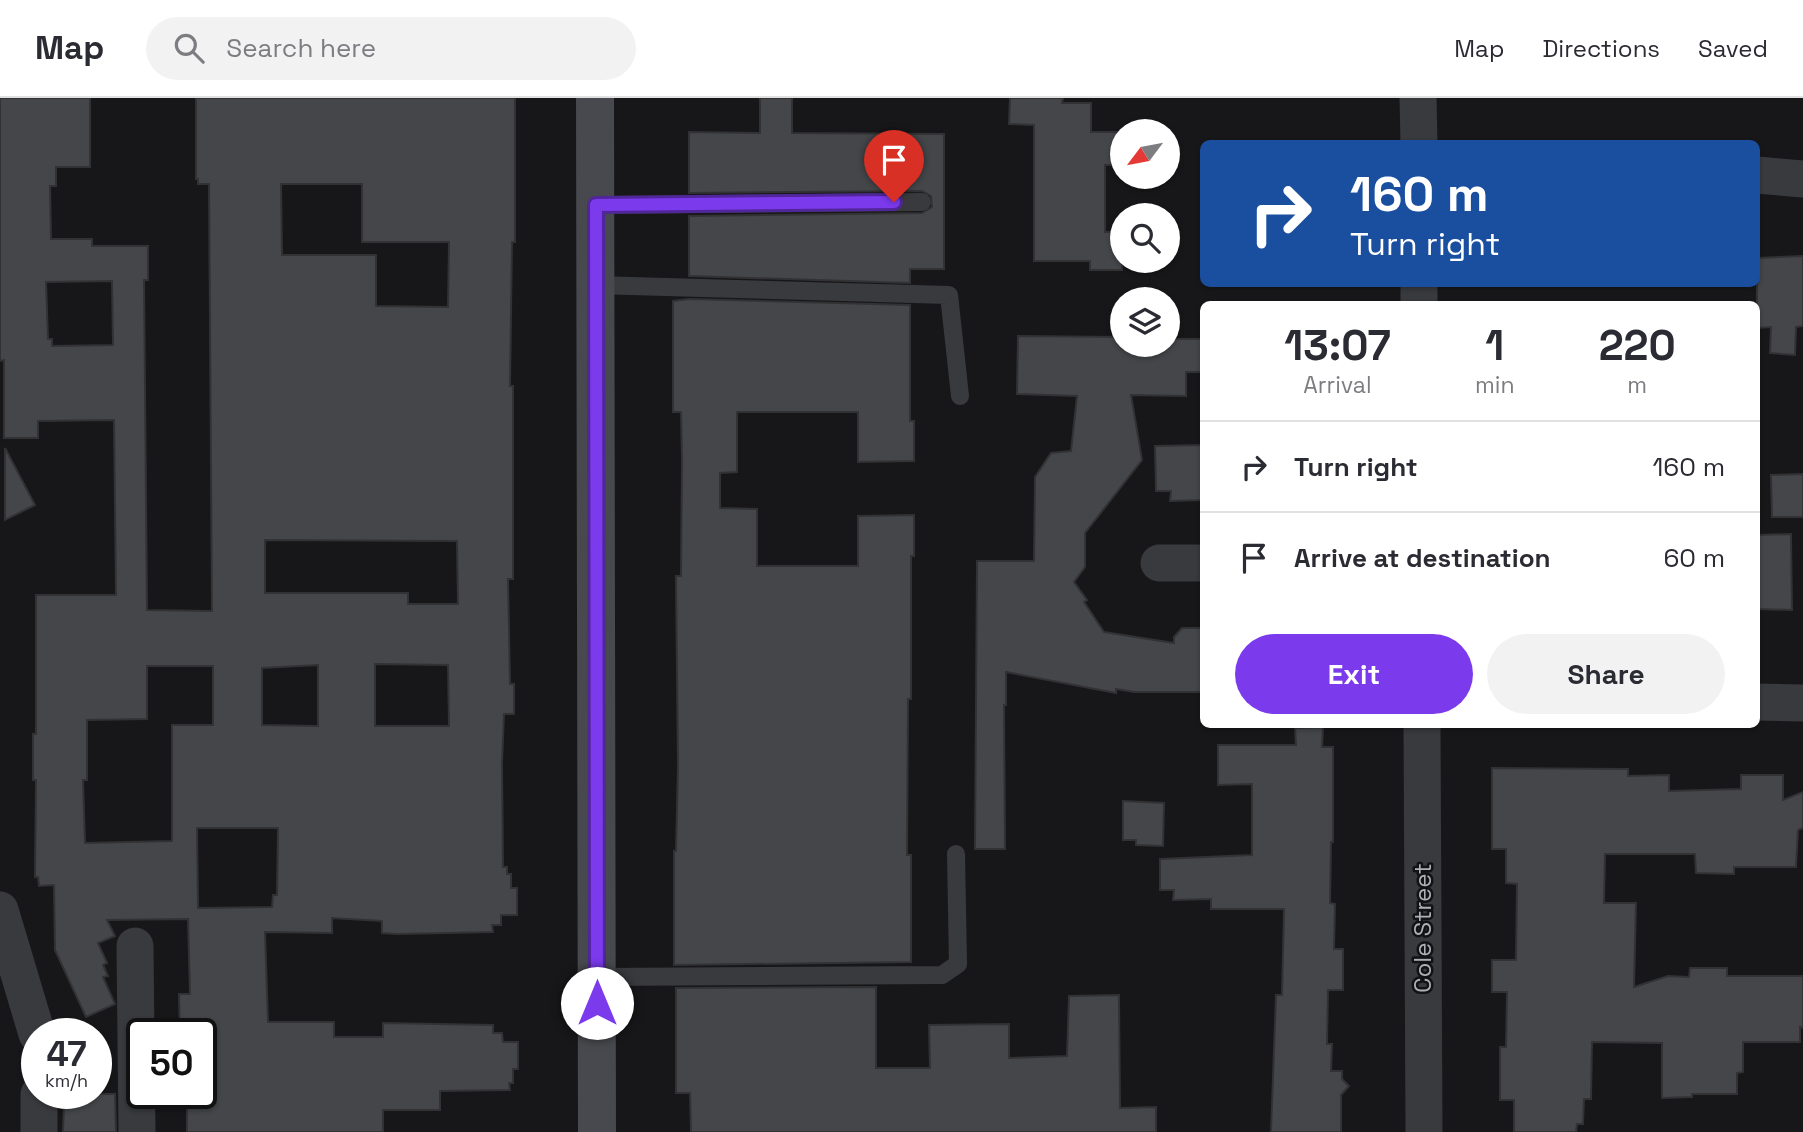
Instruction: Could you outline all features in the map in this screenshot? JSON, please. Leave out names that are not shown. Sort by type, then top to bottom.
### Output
[{"type":"main road","points":[[595,98],[597,1132]]},
{"type":"street","points":[[1418,98],[1419,140]]},
{"type":"street","points":[[1760,174],[1803,179]]},
{"type":"street","points":[[1159,563],[1200,563]]},
{"type":"street","points":[[1760,702],[1803,703]]},
{"type":"street","name":"Cole Street","points":[[1422,728],[1424,1132]]},
{"type":"street","points":[[0,910],[32,1018]]},
{"type":"street","points":[[135,946],[138,1132]]},
{"type":"street","points":[[39,1109],[39,1132]]},
{"type":"lane","points":[[596,205],[922,202]]},
{"type":"lane","points":[[596,285],[949,295],[960,396]]},
{"type":"lane","points":[[597,977],[942,975],[958,964],[956,854]]},
{"type":"building","points":[[0,98],[90,98],[90,167],[56,167],[56,186],[50,186],[51,239],[92,239],[92,246],[148,246],[148,280],[144,280],[147,610],[212,611],[209,184],[198,184],[196,179],[196,98],[515,98],[515,242],[512,242],[510,386],[513,386],[513,579],[508,579],[510,684],[514,684],[514,714],[504,714],[502,764],[503,867],[507,867],[507,874],[511,874],[511,888],[517,888],[517,915],[501,915],[501,925],[492,925],[493,932],[382,933],[382,921],[332,918],[332,933],[265,932],[268,1022],[334,1022],[334,1037],[383,1037],[383,1023],[493,1025],[493,1033],[502,1033],[503,1042],[518,1042],[518,1069],[513,1069],[510,1090],[440,1091],[440,1110],[383,1110],[383,1132],[187,1132],[187,1109],[217,1109],[217,1018],[180,1018],[179,994],[190,994],[188,919],[107,920],[115,936],[98,943],[107,963],[103,965],[108,976],[103,977],[115,1004],[86,1017],[55,950],[54,885],[39,886],[38,877],[35,877],[36,780],[33,780],[33,734],[36,734],[36,595],[116,595],[114,420],[38,421],[38,438],[4,438],[4,360],[0,361]],"holes":[[[281,184],[362,184],[362,242],[449,242],[448,307],[376,306],[376,255],[282,255]],[[112,281],[113,345],[52,346],[52,339],[48,339],[46,282]],[[265,540],[457,541],[458,604],[408,604],[408,593],[265,593]],[[375,664],[448,665],[449,726],[375,726]],[[318,665],[318,726],[262,725],[262,668]],[[147,666],[213,666],[213,725],[172,725],[172,841],[85,843],[83,780],[87,780],[87,720],[147,719]],[[197,828],[278,828],[277,895],[273,895],[272,907],[198,908]]]},
{"type":"building","points":[[760,98],[792,98],[792,133],[944,134],[944,269],[910,269],[910,283],[689,276],[689,216],[922,213],[932,207],[931,196],[922,191],[689,193],[689,132],[760,133]]},
{"type":"building","points":[[1010,98],[1063,98],[1062,103],[1091,103],[1091,132],[1110,132],[1110,165],[1105,165],[1105,232],[1110,232],[1110,270],[1090,270],[1090,261],[1034,261],[1034,125],[1009,124]]},
{"type":"building","points":[[1803,256],[1803,326],[1796,327],[1795,355],[1770,353],[1771,327],[1760,328],[1757,287],[1760,287],[1760,258]]},
{"type":"building","points":[[689,299],[910,305],[910,421],[914,421],[914,461],[858,462],[858,412],[737,412],[737,472],[720,473],[720,508],[757,509],[757,566],[858,566],[858,516],[914,515],[914,556],[911,556],[911,699],[908,699],[907,855],[911,855],[911,962],[674,965],[674,851],[678,766],[676,576],[681,576],[682,461],[681,412],[673,412],[673,301]]},
{"type":"building","points":[[1018,336],[1110,337],[1110,357],[1180,357],[1180,339],[1200,339],[1200,372],[1186,372],[1186,396],[1131,395],[1142,460],[1085,533],[1085,567],[1074,582],[1104,632],[1174,643],[1174,637],[1182,628],[1200,628],[1200,692],[1134,692],[1116,689],[1116,693],[1006,672],[1005,849],[975,849],[977,561],[1034,561],[1035,477],[1051,453],[1071,451],[1077,396],[1017,394]]},
{"type":"building","points":[[1200,445],[1200,500],[1170,501],[1171,491],[1156,491],[1155,446]]},
{"type":"building","points":[[5,448],[35,505],[5,520]]},
{"type":"building","points":[[1803,474],[1803,517],[1772,517],[1771,475]]},
{"type":"building","points":[[1791,534],[1792,610],[1760,609],[1760,535]]},
{"type":"building","points":[[1295,728],[1323,728],[1322,747],[1333,747],[1330,903],[1335,904],[1334,949],[1343,949],[1343,990],[1328,990],[1327,1044],[1332,1044],[1331,1071],[1342,1071],[1342,1079],[1349,1086],[1341,1095],[1341,1132],[1271,1132],[1276,995],[1282,995],[1284,909],[1211,909],[1211,899],[1173,900],[1174,890],[1160,890],[1160,859],[1252,855],[1252,784],[1218,785],[1218,745],[1296,745]]},
{"type":"building","points":[[1492,768],[1628,769],[1628,776],[1669,775],[1669,791],[1741,789],[1741,775],[1783,775],[1783,800],[1803,792],[1803,828],[1798,830],[1796,867],[1734,867],[1734,874],[1696,873],[1695,854],[1605,854],[1604,903],[1636,903],[1634,987],[1668,976],[1689,977],[1690,968],[1727,968],[1727,976],[1803,976],[1803,1028],[1800,1027],[1800,1042],[1743,1042],[1743,1072],[1737,1073],[1737,1094],[1692,1094],[1692,1097],[1662,1098],[1662,1043],[1592,1042],[1591,1099],[1584,1099],[1583,1124],[1577,1124],[1576,1132],[1514,1132],[1514,1100],[1500,1100],[1500,1047],[1506,1047],[1507,992],[1492,992],[1492,960],[1516,960],[1517,884],[1506,883],[1506,849],[1492,849]]},
{"type":"building","points":[[1123,801],[1164,803],[1163,846],[1136,845],[1136,840],[1123,840]]},
{"type":"building","points":[[876,987],[876,1068],[930,1068],[929,1025],[1009,1024],[1009,1058],[1067,1056],[1069,996],[1119,995],[1120,1108],[1156,1107],[1156,1132],[691,1132],[690,1093],[676,1093],[676,988]]},
{"type":"building","points":[[112,1094],[115,1094],[116,1132],[63,1132],[64,1109],[112,1109]]},
{"type":"route","points":[[597,1003],[596,205],[894,202]]}]
